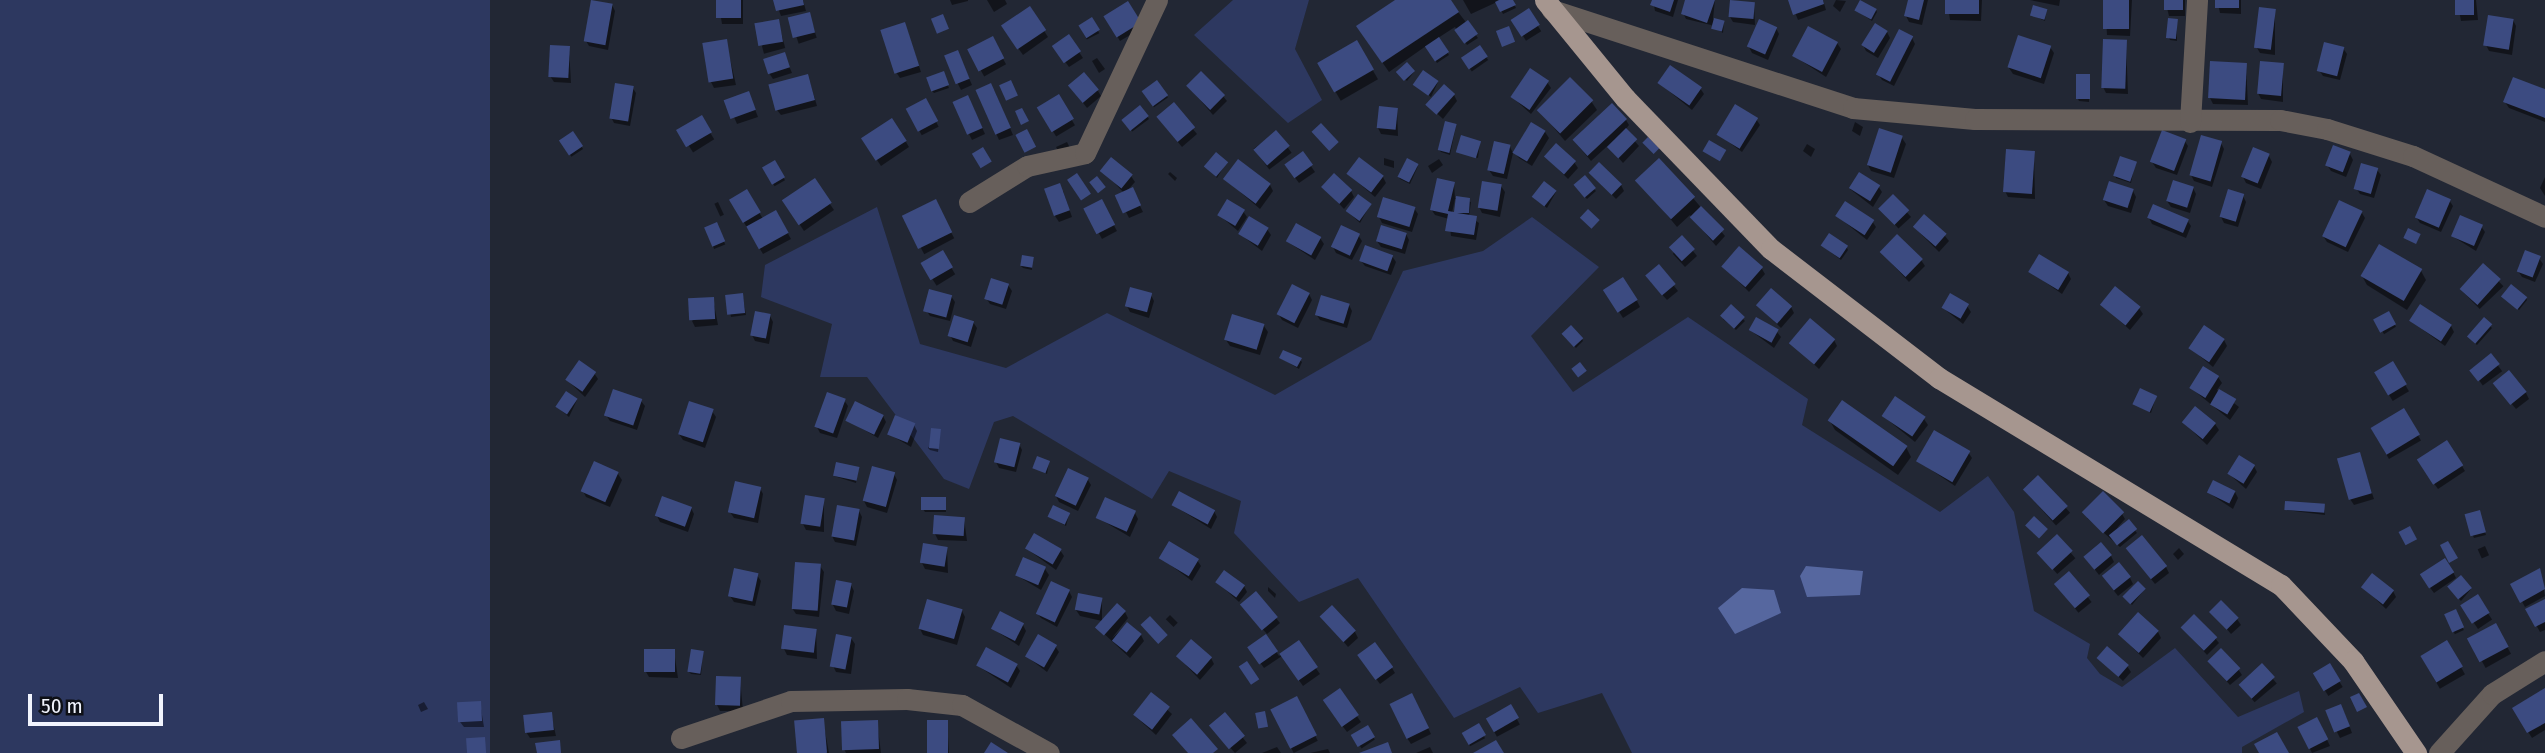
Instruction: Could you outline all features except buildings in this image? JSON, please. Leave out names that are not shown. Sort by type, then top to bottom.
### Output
[{"type":"main road","points":[[1548,5],[1625,98],[1771,249],[1833,298],[1973,400],[2103,474],[2280,585],[2353,661],[2416,753]]},
{"type":"street","points":[[969,202],[1027,166],[1084,153],[1103,123],[1157,0]]},
{"type":"street","points":[[2190,122],[2197,0]]},
{"type":"street","points":[[1548,5],[1853,108],[1975,120],[2280,120],[2327,129],[2413,156],[2545,217]]},
{"type":"street","points":[[2439,753],[2491,694],[2545,661]]},
{"type":"street","points":[[681,738],[791,701],[907,699],[962,705],[1049,753]]},
{"type":"shaded area","points":[[0,0],[490,0],[490,753],[0,753]]},
{"type":"shaded area","points":[[1233,0],[1309,0],[1295,49],[1322,100],[1288,123],[1194,35]]},
{"type":"shaded area","points":[[877,207],[920,344],[1006,368],[1107,313],[1275,395],[1371,340],[1403,271],[1483,251],[1532,217],[1599,267],[1531,336],[1573,392],[1688,317],[1808,399],[1802,425],[1940,512],[1988,476],[2014,512],[2034,611],[2090,644],[2087,658],[2100,674],[2122,687],[2175,648],[2238,717],[2299,691],[2304,712],[2242,747],[2242,753],[1632,753],[1602,693],[1538,713],[1520,687],[1454,718],[1358,578],[1299,602],[1234,533],[1241,501],[1169,471],[1152,499],[1013,416],[994,422],[969,489],[944,479],[867,377],[820,377],[832,324],[761,297],[765,265]]},
{"type":"shaded area","points":[[1806,566],[1863,571],[1860,595],[1807,597],[1800,576]]},
{"type":"shaded area","points":[[1742,588],[1774,590],[1781,613],[1735,634],[1718,608]]}]
